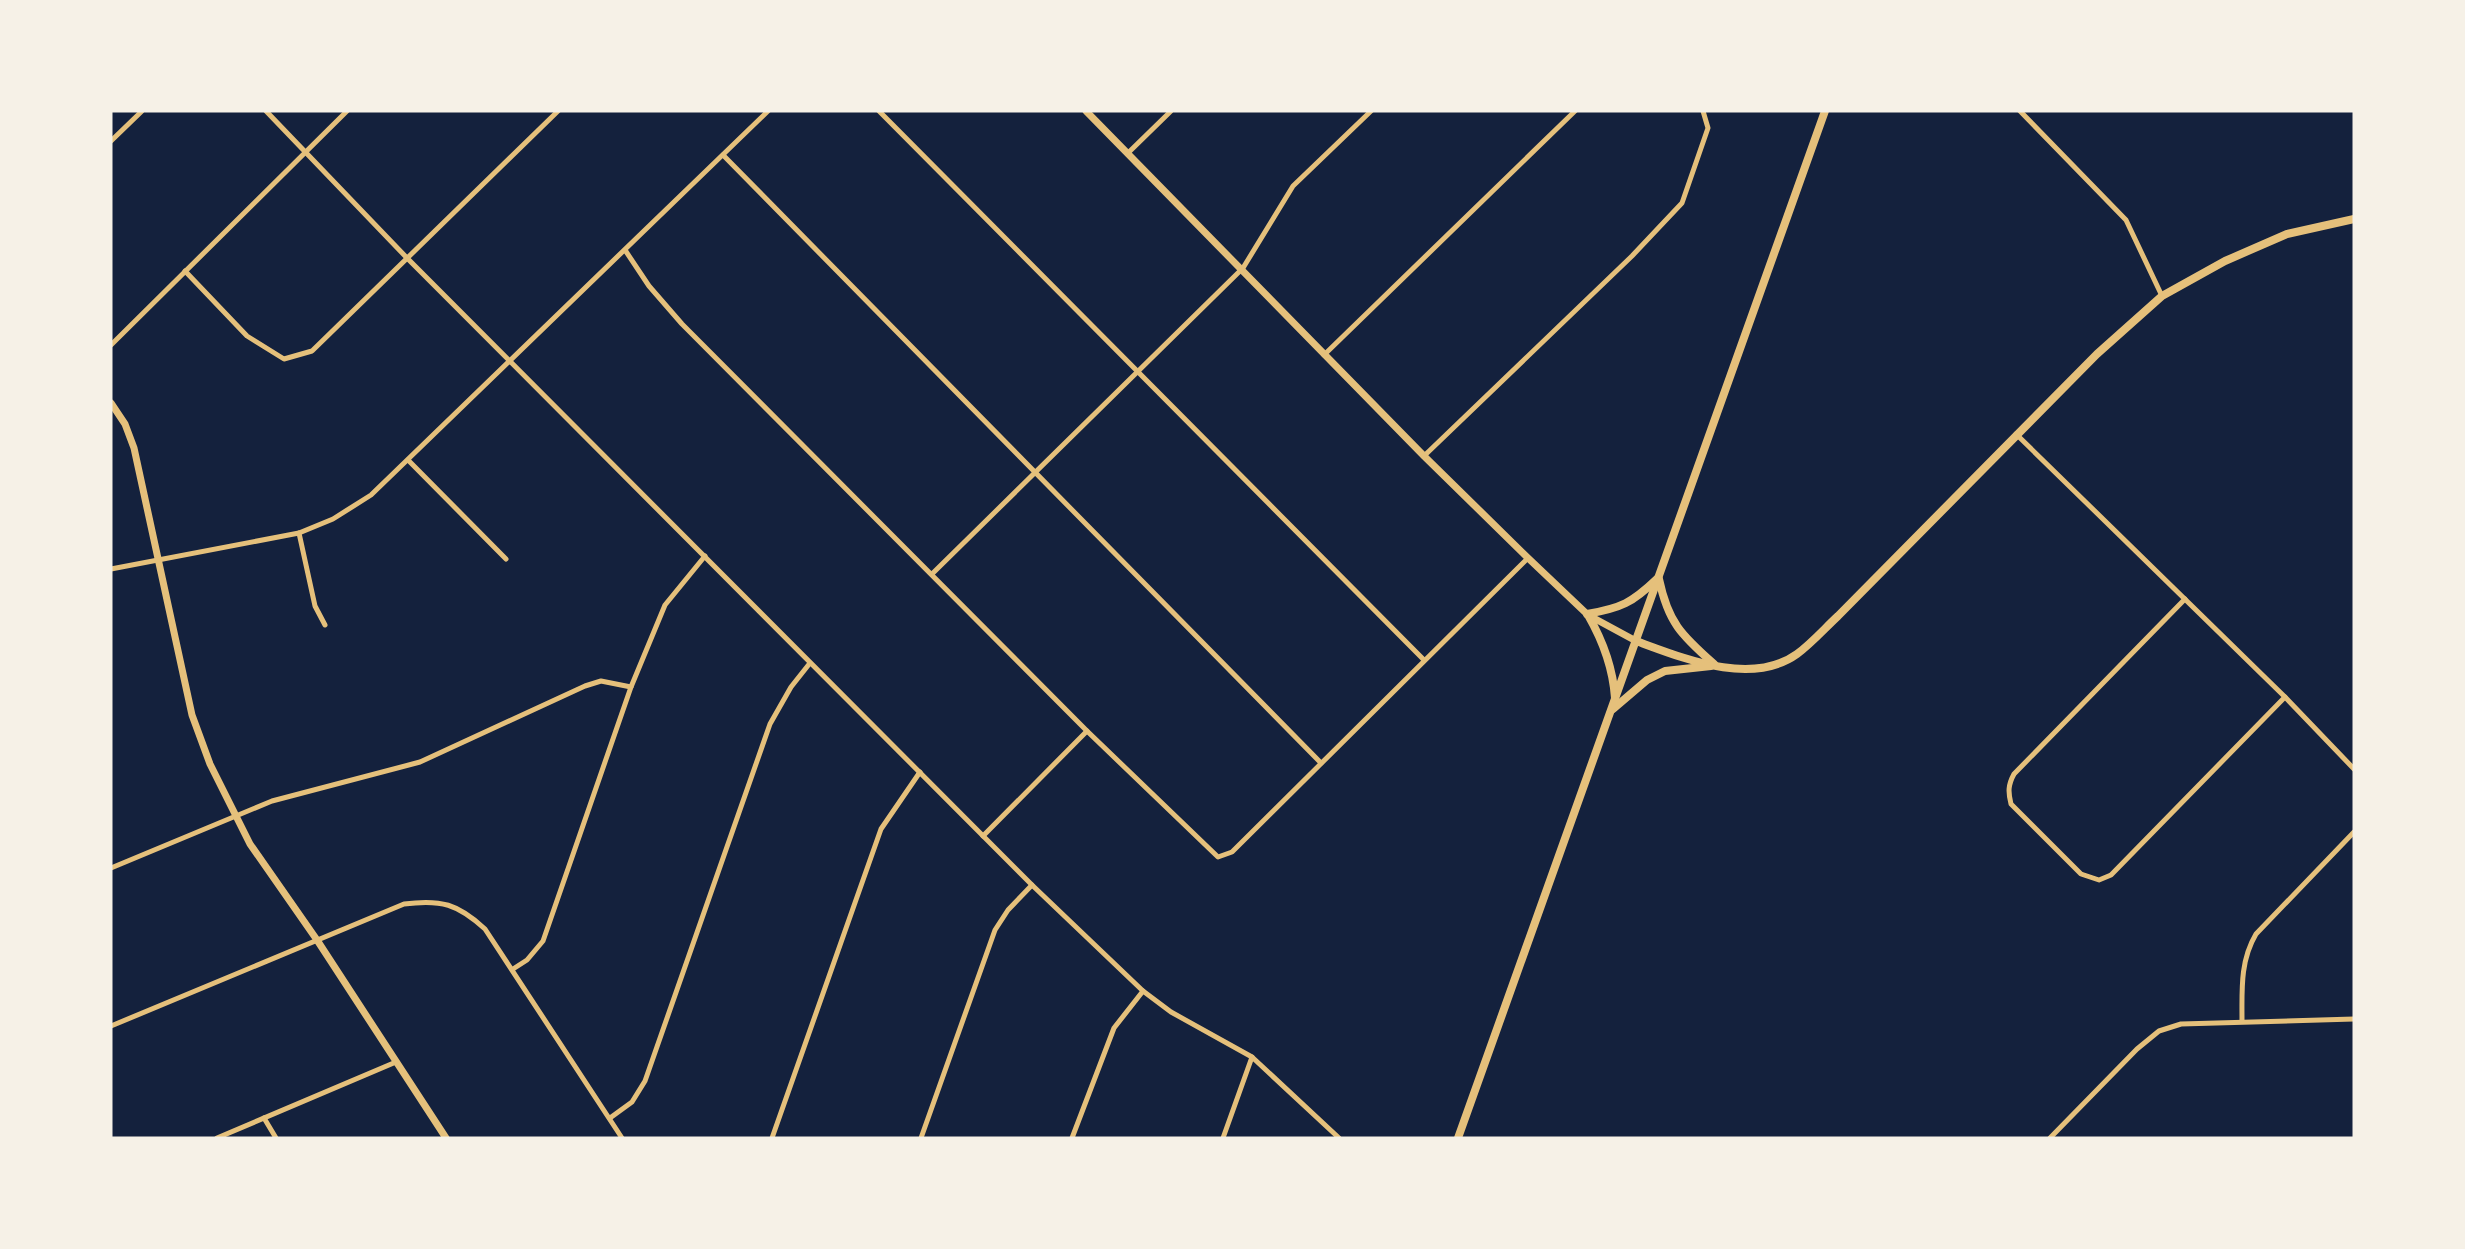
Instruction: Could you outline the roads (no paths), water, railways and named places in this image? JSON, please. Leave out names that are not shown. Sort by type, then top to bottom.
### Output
[{"type":"main road","points":[[1458,1138],[1826,111]]},
{"type":"main road","points":[[1636,641],[1677,656],[1715,665],[1758,669],[1772,666],[1797,654],[1838,616],[2097,354],[2162,296],[2225,261],[2287,234],[2354,219]]},
{"type":"main road","points":[[1613,706],[1614,677],[1606,651],[1588,614],[1621,608],[1635,600],[1658,578]]},
{"type":"main road","points":[[1658,578],[1665,606],[1677,629],[1715,665]]},
{"type":"main road","points":[[1613,706],[1647,680],[1665,671],[1715,665]]},
{"type":"street","points":[[111,141],[142,111]]},
{"type":"street","points":[[267,111],[407,258],[1032,885],[1143,991],[1171,1012],[1252,1057],[1339,1138]]},
{"type":"street","points":[[111,345],[347,111]]},
{"type":"street","points":[[184,271],[247,336],[284,359],[312,351],[558,111]]},
{"type":"street","points":[[111,569],[299,533],[351,508],[371,495],[768,111]]},
{"type":"street","points":[[879,111],[1424,660]]},
{"type":"street","points":[[1086,111],[1242,268],[1324,355],[1528,558],[1588,614],[1636,641]]},
{"type":"street","points":[[1128,153],[1171,111]]},
{"type":"street","points":[[933,573],[1242,268],[1293,186],[1371,111]]},
{"type":"street","points":[[1324,355],[1575,111]]},
{"type":"street","points":[[1424,456],[1632,256],[1682,203],[1708,128],[1703,111]]},
{"type":"street","points":[[2020,111],[2126,220],[2162,296]]},
{"type":"street","points":[[723,155],[1321,763]]},
{"type":"street","points":[[626,250],[649,286],[682,324],[933,573],[1087,731],[1218,857],[1232,852],[1528,558]]},
{"type":"street","points":[[111,403],[125,424],[134,448],[192,715],[234,816],[250,844],[317,940],[446,1138]]},
{"type":"street","points":[[2016,434],[2186,599],[2354,768]]},
{"type":"street","points":[[408,460],[506,559]]},
{"type":"street","points":[[299,533],[315,606],[325,625]]},
{"type":"street","points":[[513,969],[527,960],[543,941],[631,687],[665,605],[705,556]]},
{"type":"street","points":[[2186,599],[2014,774],[2010,783],[2011,804],[2081,874],[2099,880],[2111,875],[2285,697]]},
{"type":"street","points":[[610,1118],[632,1102],[645,1081],[770,724],[791,687],[810,663]]},
{"type":"street","points":[[111,868],[234,816],[305,790],[429,759],[585,686],[601,681],[631,687]]},
{"type":"street","points":[[983,836],[1087,731]]},
{"type":"street","points":[[772,1138],[881,829],[920,772]]},
{"type":"street","points":[[2242,1020],[2243,966],[2248,948],[2256,934],[2354,832]]},
{"type":"street","points":[[921,1138],[995,930],[1008,910],[1032,885]]},
{"type":"street","points":[[111,1026],[404,904],[439,902],[455,906],[485,929],[622,1138]]},
{"type":"street","points":[[1072,1138],[1114,1028],[1143,991]]},
{"type":"street","points":[[2053,1137],[2137,1049],[2159,1031],[2181,1024],[2242,1020],[2354,1019]]},
{"type":"street","points":[[1223,1138],[1252,1057]]},
{"type":"street","points":[[217,1138],[396,1062]]},
{"type":"street","points":[[264,1118],[276,1138]]}]
